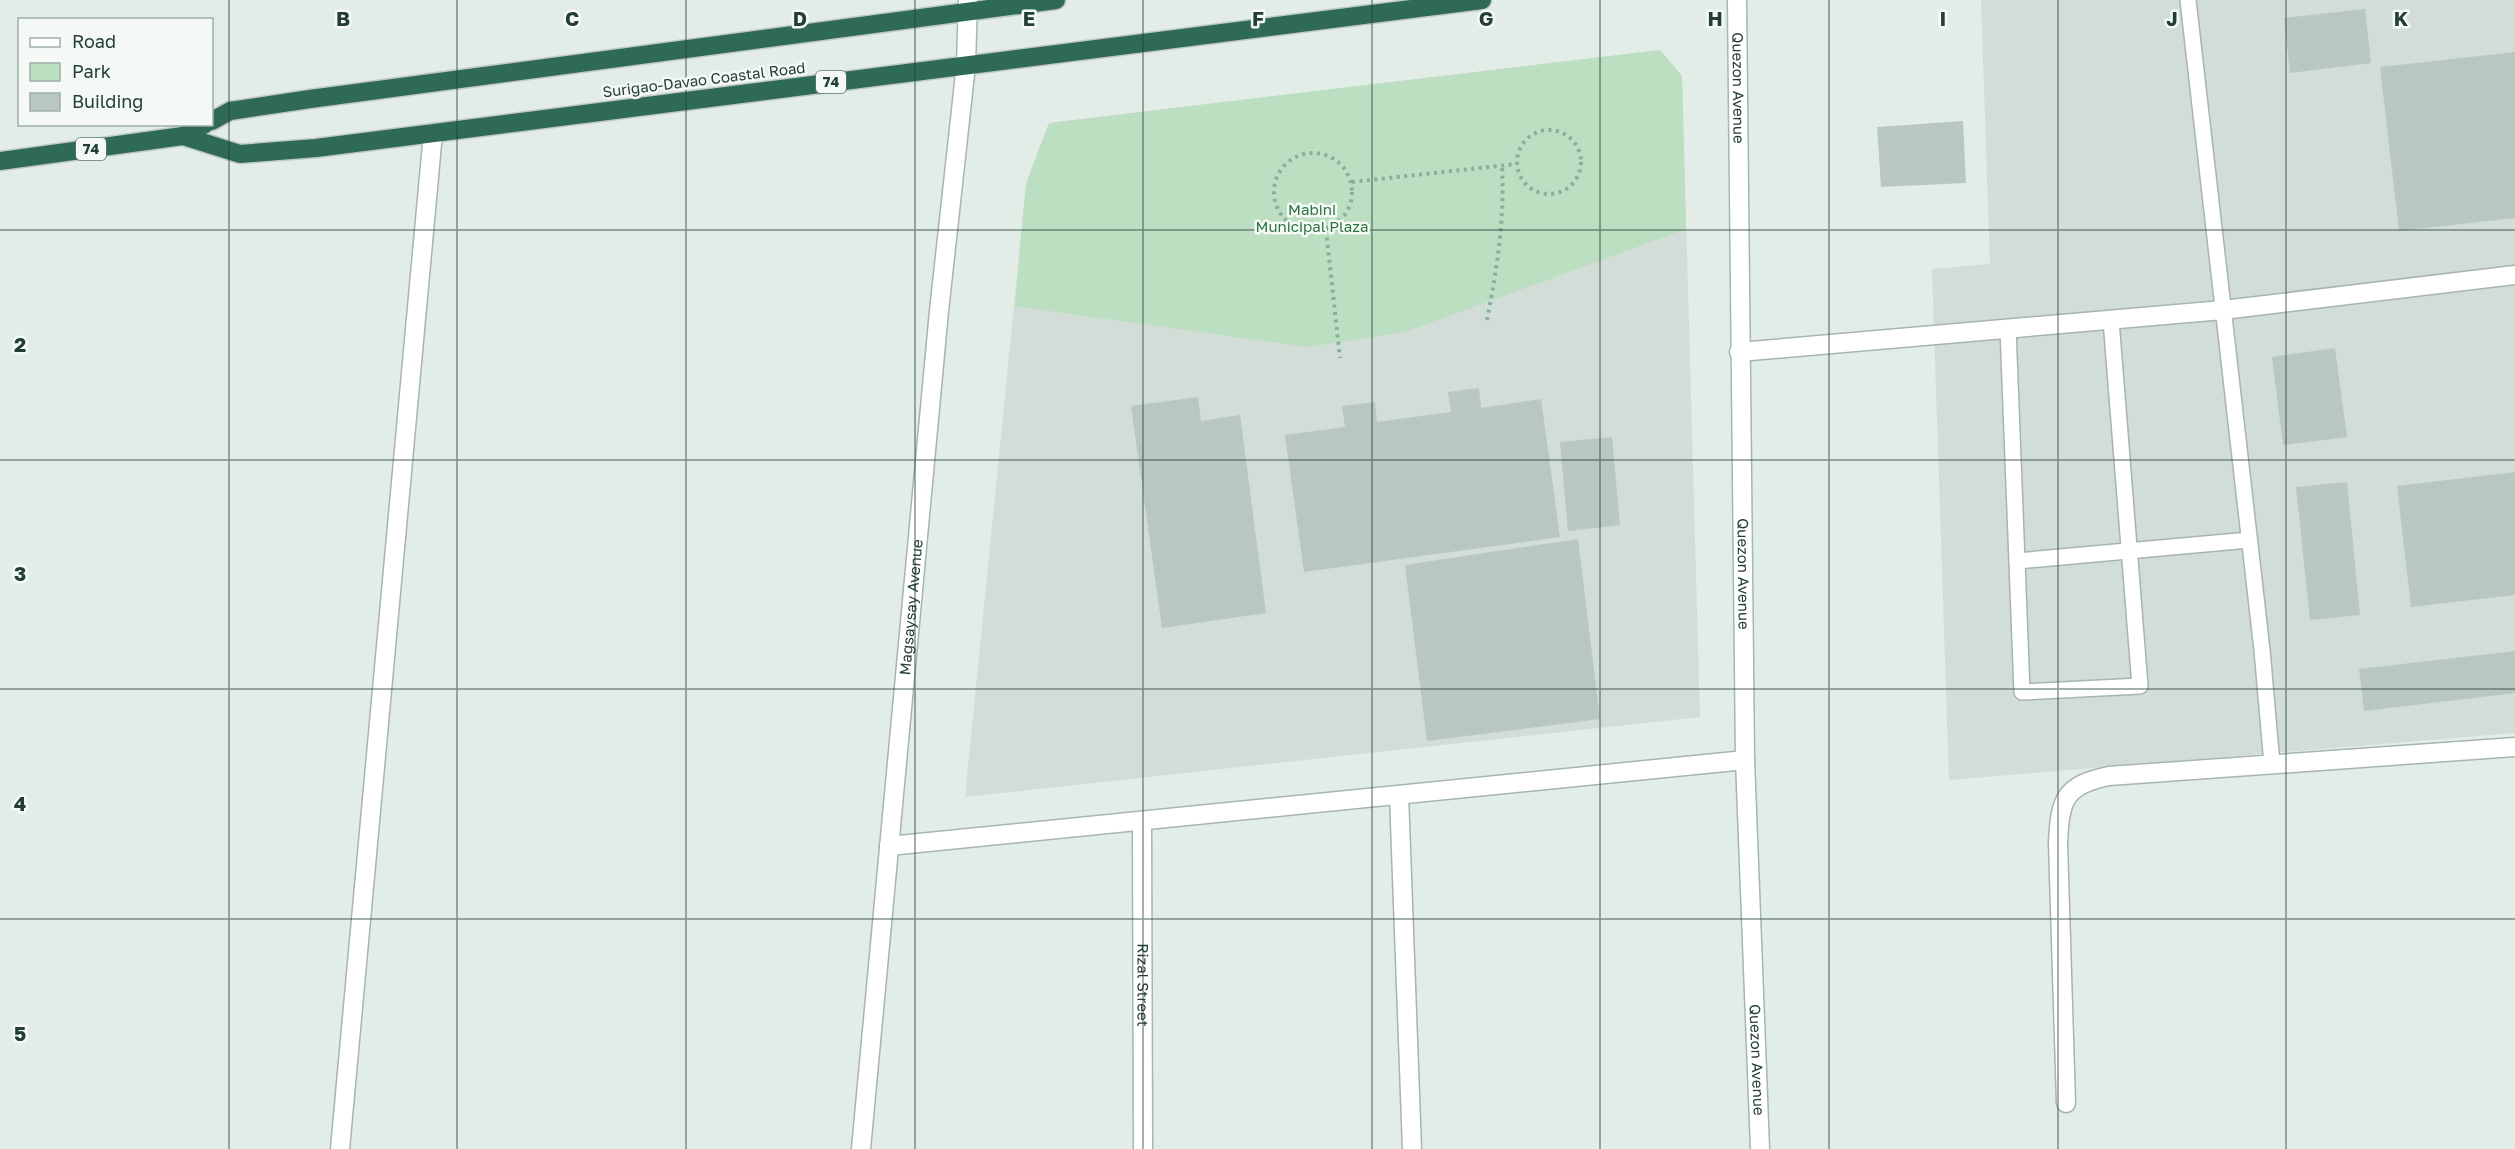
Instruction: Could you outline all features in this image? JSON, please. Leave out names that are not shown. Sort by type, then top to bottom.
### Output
[{"type":"highway","points":[[213,120],[230,111],[310,99],[968,6],[1056,0]]},
{"type":"highway","name":"Surigao-Davao Coastal Road","points":[[183,136],[240,154],[433,134],[1482,0]]},
{"type":"highway","name":"Surigao-Davao Coastal Road","points":[[0,161],[183,136],[201,126]]},
{"type":"street","name":"Quezon Avenue","points":[[1737,0],[1745,760],[1760,1149]]},
{"type":"street","name":"Magsaysay Avenue","points":[[861,1149],[939,311],[966,65],[968,6]]},
{"type":"street","points":[[340,1149],[433,134]]},
{"type":"street","points":[[1739,352],[2223,310],[2515,275]]},
{"type":"street","points":[[2067,1103],[2058,843],[2063,806],[2073,788],[2089,780],[2109,776],[2515,747]]},
{"type":"street","points":[[890,846],[1745,760]]},
{"type":"street","points":[[1399,795],[1412,1149]]},
{"type":"street","name":"Rizal Street","points":[[1142,821],[1143,1149]]},
{"type":"lane","points":[[2188,0],[2272,764]]},
{"type":"lane","points":[[2008,330],[2022,692],[2140,686],[2111,320]]},
{"type":"lane","points":[[2017,561],[2249,540]]},
{"type":"path","points":[[1551,129],[1568,135],[1580,150],[1581,169],[1572,185],[1556,194],[1537,192],[1523,181],[1516,164],[1520,145],[1533,133],[1551,129]]},
{"type":"path","points":[[1302,153],[1323,153],[1341,164],[1352,182],[1353,196],[1348,211],[1339,223],[1326,230],[1305,232],[1286,222],[1275,204],[1274,183],[1283,164],[1302,153]]},
{"type":"path","points":[[1352,182],[1516,164]]},
{"type":"path","points":[[1487,320],[1502,224],[1502,165]]},
{"type":"path","points":[[1326,230],[1340,358]]},
{"type":"shaded area","points":[[1981,0],[2515,0],[2515,733],[1949,780],[1932,269],[1990,264]]},
{"type":"shaded area","points":[[1660,50],[1682,76],[1700,717],[965,797],[1026,184],[1049,123]]},
{"type":"green space","name":"Mabini Municipal Plaza","points":[[1660,50],[1682,76],[1686,229],[1405,332],[1307,347],[1015,306],[1026,184],[1049,123]]},
{"type":"building","points":[[2365,9],[2371,63],[2290,73],[2284,18]]},
{"type":"building","points":[[2515,52],[2515,218],[2399,231],[2380,67]]},
{"type":"building","points":[[1963,121],[1966,183],[1881,187],[1877,127]]},
{"type":"building","points":[[2335,348],[2347,437],[2283,445],[2272,357]]},
{"type":"building","points":[[1479,388],[1481,408],[1541,399],[1560,537],[1304,572],[1285,435],[1345,427],[1342,406],[1375,402],[1377,422],[1451,412],[1448,392]]},
{"type":"building","points":[[1198,397],[1201,421],[1240,415],[1266,613],[1162,628],[1131,406]]},
{"type":"building","points":[[1612,437],[1620,525],[1568,531],[1560,442]]},
{"type":"building","points":[[2515,472],[2515,595],[2411,607],[2397,486]]},
{"type":"building","points":[[2347,482],[2360,615],[2310,620],[2296,487]]},
{"type":"building","points":[[1578,539],[1600,719],[1427,741],[1405,565]]},
{"type":"building","points":[[2515,651],[2515,693],[2364,711],[2359,669]]}]
